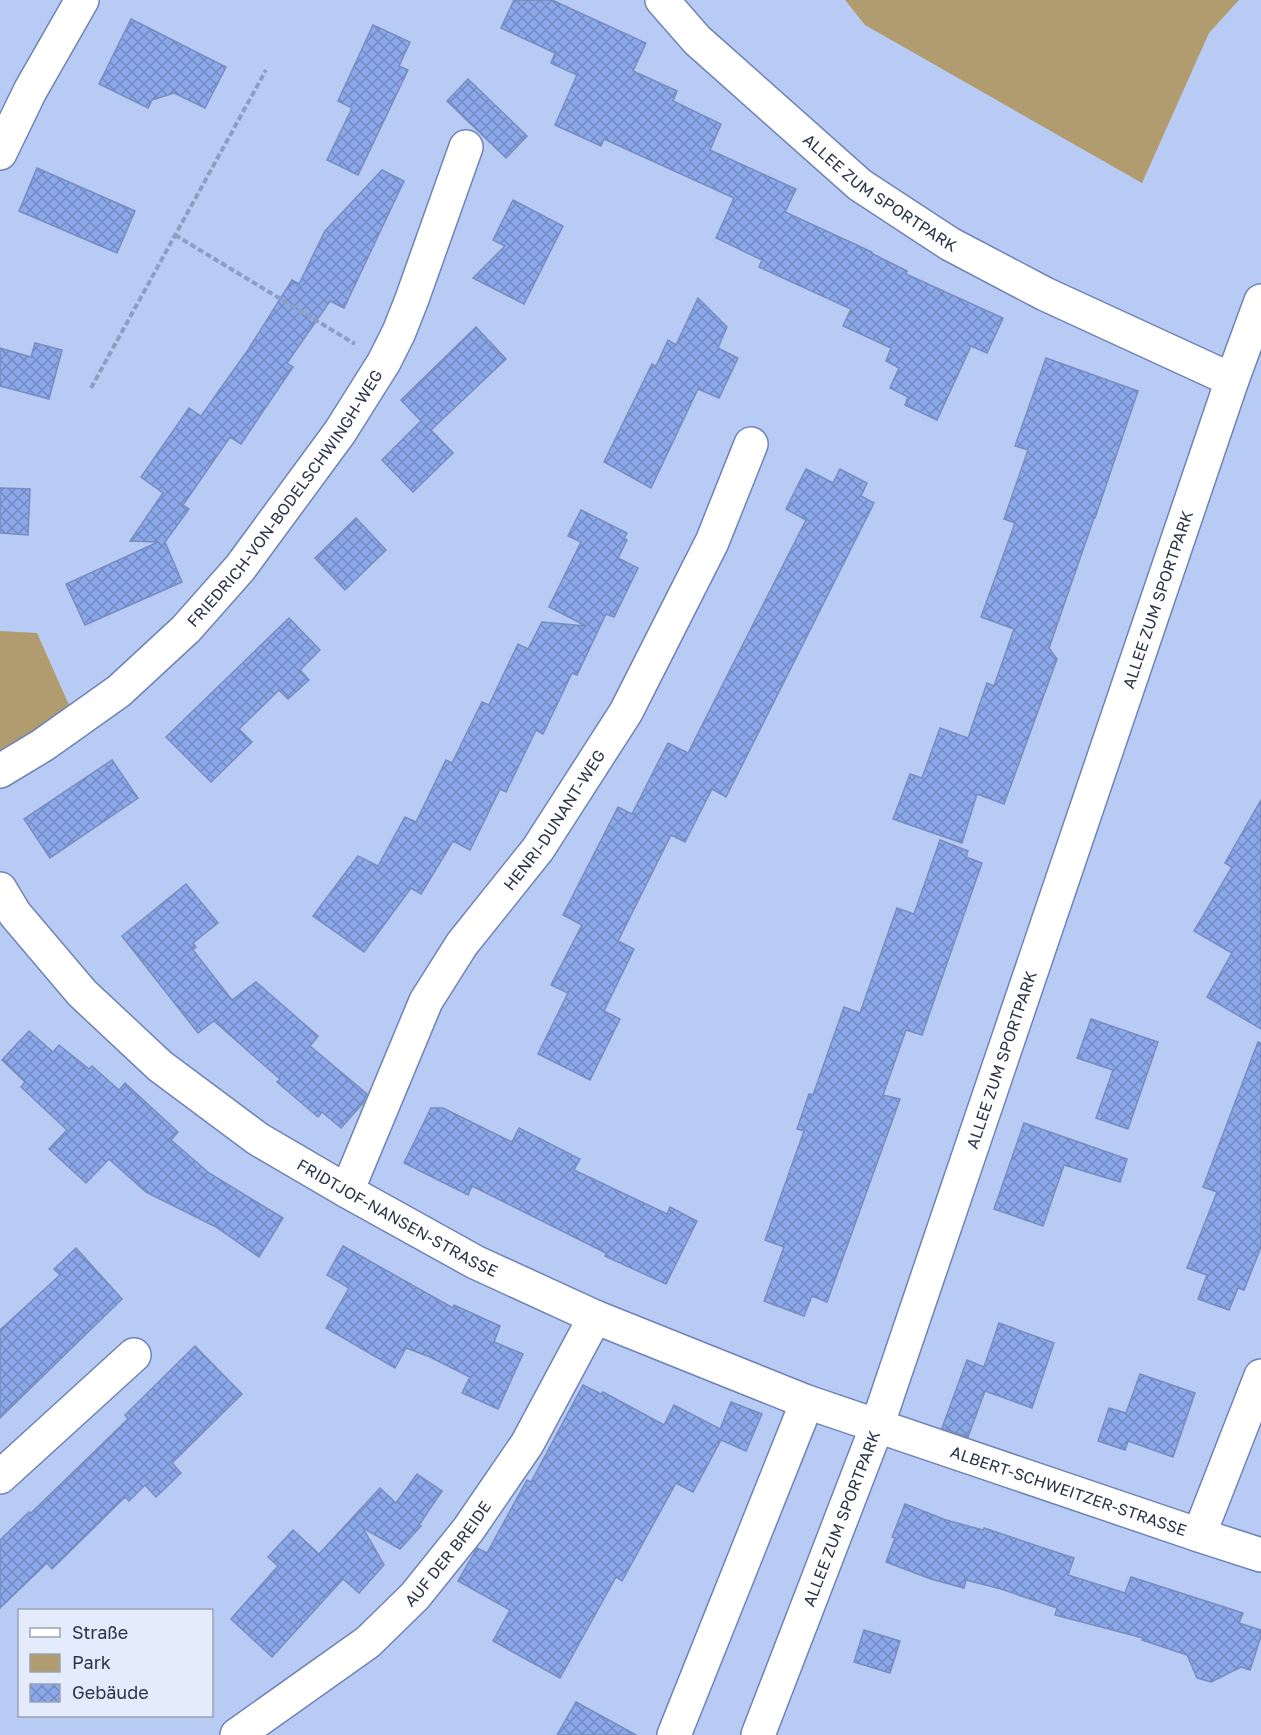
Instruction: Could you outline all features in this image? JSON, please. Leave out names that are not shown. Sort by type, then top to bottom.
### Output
[{"type":"street","points":[[0,153],[30,91],[82,0]]},
{"type":"street","name":"ALLEE ZUM SPORTPARK","points":[[662,0],[697,40],[860,185],[950,244],[1024,283],[1232,380]]},
{"type":"street","name":"FRIEDRICH-VON-BODELSCHWINGH-WEG","points":[[0,771],[119,691],[186,629],[240,568],[340,432],[384,362],[412,299],[466,147]]},
{"type":"street","name":"ALLEE ZUM SPORTPARK","points":[[758,1735],[877,1426],[1232,380],[1261,301]]},
{"type":"street","name":"HENRI-DUNANT-WEG","points":[[347,1191],[426,1001],[462,944],[538,849],[626,712],[712,542],[751,444]]},
{"type":"street","name":"FRIDTJOF-NANSEN-STRASSE","points":[[0,889],[15,914],[82,993],[160,1066],[258,1139],[475,1262],[596,1317],[807,1402],[877,1426]]},
{"type":"street","name":"AUF DER BREIDE","points":[[237,1735],[368,1642],[415,1596],[468,1530],[527,1444],[596,1317]]},
{"type":"street","points":[[0,1477],[134,1355]]},
{"type":"street","points":[[1198,1535],[1261,1376]]},
{"type":"street","points":[[674,1735],[807,1402]]},
{"type":"street","name":"ALBERT-SCHWEITZER-STRASSE","points":[[877,1426],[1261,1555]]},
{"type":"path","points":[[91,388],[266,70]]},
{"type":"path","points":[[175,235],[384,362]]},
{"type":"green space","points":[[845,0],[1239,0],[1209,33],[1142,183],[865,25]]},
{"type":"green space","points":[[0,631],[37,633],[73,714],[0,755]]},
{"type":"building","points":[[514,0],[552,0],[646,43],[633,71],[677,91],[673,101],[721,124],[710,150],[796,189],[785,212],[872,252],[907,271],[906,274],[1003,318],[987,353],[971,346],[937,420],[905,405],[908,397],[890,388],[899,368],[886,361],[891,348],[843,326],[851,309],[759,267],[762,260],[716,238],[734,198],[604,139],[601,146],[555,125],[577,75],[551,63],[555,53],[501,28]]},
{"type":"building","points":[[131,19],[226,67],[205,108],[174,93],[152,100],[148,108],[99,84]]},
{"type":"building","points":[[373,25],[410,42],[399,66],[408,70],[358,175],[327,160],[352,108],[338,101]]},
{"type":"building","points":[[468,79],[527,136],[506,158],[447,101]]},
{"type":"building","points":[[37,168],[135,211],[117,253],[19,211]]},
{"type":"building","points":[[382,170],[404,181],[344,308],[330,301],[287,363],[293,367],[241,444],[230,437],[183,505],[189,509],[165,542],[182,582],[85,625],[66,584],[158,542],[130,541],[163,493],[141,477],[189,408],[201,416],[248,350],[292,280],[299,284],[325,231]]},
{"type":"building","points":[[513,200],[563,226],[524,304],[473,278],[505,246],[493,240]]},
{"type":"building","points":[[698,298],[727,327],[718,348],[738,358],[719,398],[698,389],[651,488],[604,462],[652,364],[656,366],[668,340],[676,345]]},
{"type":"building","points":[[476,327],[506,359],[431,430],[453,453],[413,492],[382,460],[421,421],[401,400]]},
{"type":"building","points":[[35,343],[62,350],[49,399],[0,386],[0,348],[31,357]]},
{"type":"building","points":[[1046,358],[1138,391],[1049,648],[1057,659],[1004,804],[977,794],[962,843],[893,819],[910,774],[922,778],[940,728],[968,738],[987,683],[994,686],[1014,629],[981,617],[1015,523],[1004,519],[1028,450],[1015,446]]},
{"type":"building","points":[[806,469],[833,483],[840,469],[867,483],[861,496],[874,503],[726,797],[712,789],[685,842],[671,835],[618,941],[634,949],[604,1011],[620,1019],[590,1080],[538,1054],[568,993],[551,985],[582,925],[563,915],[618,807],[632,814],[668,743],[688,753],[806,520],[786,509]]},
{"type":"building","points":[[0,488],[30,489],[28,535],[0,533]]},
{"type":"building","points":[[581,510],[627,533],[624,538],[627,540],[618,558],[638,568],[614,617],[606,614],[577,675],[572,673],[543,734],[536,730],[506,792],[500,789],[470,850],[453,841],[421,894],[411,888],[364,952],[313,916],[358,856],[378,866],[405,817],[416,822],[446,760],[452,763],[482,702],[489,705],[518,644],[528,649],[542,622],[586,626],[549,607],[581,542],[568,536]]},
{"type":"building","points":[[356,518],[386,550],[345,590],[315,558]]},
{"type":"building","points":[[289,618],[320,650],[300,670],[309,680],[288,699],[279,690],[239,729],[252,742],[211,782],[166,737]]},
{"type":"building","points":[[112,760],[138,798],[50,858],[24,819]]},
{"type":"building","points":[[1261,800],[1261,1029],[1207,997],[1232,953],[1194,931],[1232,867],[1225,863]]},
{"type":"building","points":[[940,840],[968,851],[966,857],[982,863],[922,1035],[906,1030],[883,1095],[900,1099],[827,1302],[812,1296],[804,1316],[764,1301],[784,1247],[765,1240],[804,1131],[797,1129],[809,1094],[813,1095],[844,1007],[860,1013],[897,908],[914,914]]},
{"type":"building","points":[[186,884],[218,923],[193,943],[196,947],[193,950],[232,1000],[256,982],[318,1036],[310,1046],[367,1094],[363,1103],[341,1128],[322,1112],[318,1117],[277,1082],[280,1079],[214,1021],[198,1033],[122,936]]},
{"type":"building","points":[[1091,1019],[1158,1042],[1128,1129],[1096,1118],[1113,1070],[1077,1058]]},
{"type":"building","points":[[29,1031],[53,1052],[59,1045],[89,1069],[92,1066],[119,1090],[125,1083],[178,1132],[171,1140],[209,1173],[283,1218],[259,1257],[216,1227],[146,1192],[109,1159],[86,1183],[49,1149],[67,1130],[21,1087],[25,1082],[2,1060]]},
{"type":"building","points":[[1258,1042],[1261,1043],[1261,1247],[1244,1290],[1238,1288],[1229,1310],[1198,1299],[1207,1275],[1187,1268],[1217,1192],[1203,1187]]},
{"type":"building","points":[[431,1108],[443,1108],[512,1142],[519,1128],[580,1159],[574,1170],[667,1214],[670,1207],[697,1221],[666,1284],[605,1256],[606,1253],[472,1186],[468,1195],[404,1163]]},
{"type":"building","points":[[1024,1123],[1127,1159],[1120,1182],[1064,1165],[1043,1226],[994,1209]]},
{"type":"building","points":[[343,1246],[453,1308],[454,1305],[500,1326],[494,1342],[523,1354],[498,1409],[462,1393],[470,1377],[430,1357],[406,1348],[395,1368],[326,1328],[349,1288],[327,1275]]},
{"type":"building","points":[[76,1248],[122,1299],[0,1418],[0,1330],[60,1275],[54,1269]]},
{"type":"building","points":[[999,1323],[1054,1343],[1032,1408],[985,1391],[968,1437],[942,1428],[967,1360],[984,1367]]},
{"type":"building","points":[[195,1346],[242,1394],[172,1463],[181,1473],[156,1497],[145,1485],[129,1501],[125,1497],[52,1569],[47,1563],[0,1608],[0,1540],[128,1419],[125,1415]]},
{"type":"building","points":[[1140,1374],[1195,1393],[1173,1457],[1128,1441],[1125,1450],[1098,1441],[1109,1408],[1126,1413]]},
{"type":"building","points":[[583,1385],[601,1394],[603,1392],[664,1425],[674,1405],[720,1429],[731,1402],[762,1414],[746,1451],[721,1440],[693,1492],[676,1483],[622,1581],[616,1577],[560,1678],[493,1641],[510,1610],[458,1581],[477,1548],[487,1553],[527,1480],[531,1482]]},
{"type":"building","points":[[417,1474],[442,1491],[419,1525],[421,1526],[400,1549],[363,1528],[384,1565],[359,1593],[343,1579],[272,1657],[231,1619],[278,1566],[268,1557],[293,1530],[319,1554],[380,1488],[396,1503]]},
{"type":"building","points":[[905,1504],[946,1520],[983,1530],[984,1528],[1074,1558],[1068,1575],[1125,1593],[1131,1577],[1243,1613],[1239,1623],[1261,1630],[1250,1670],[1241,1667],[1211,1682],[1197,1678],[1187,1655],[1142,1640],[1143,1638],[1055,1615],[1057,1608],[1001,1589],[966,1580],[964,1588],[931,1579],[886,1562],[895,1538],[892,1537]]},
{"type":"building","points":[[864,1630],[900,1641],[890,1673],[854,1662]]},
{"type":"building","points":[[576,1702],[636,1735],[557,1735]]}]
